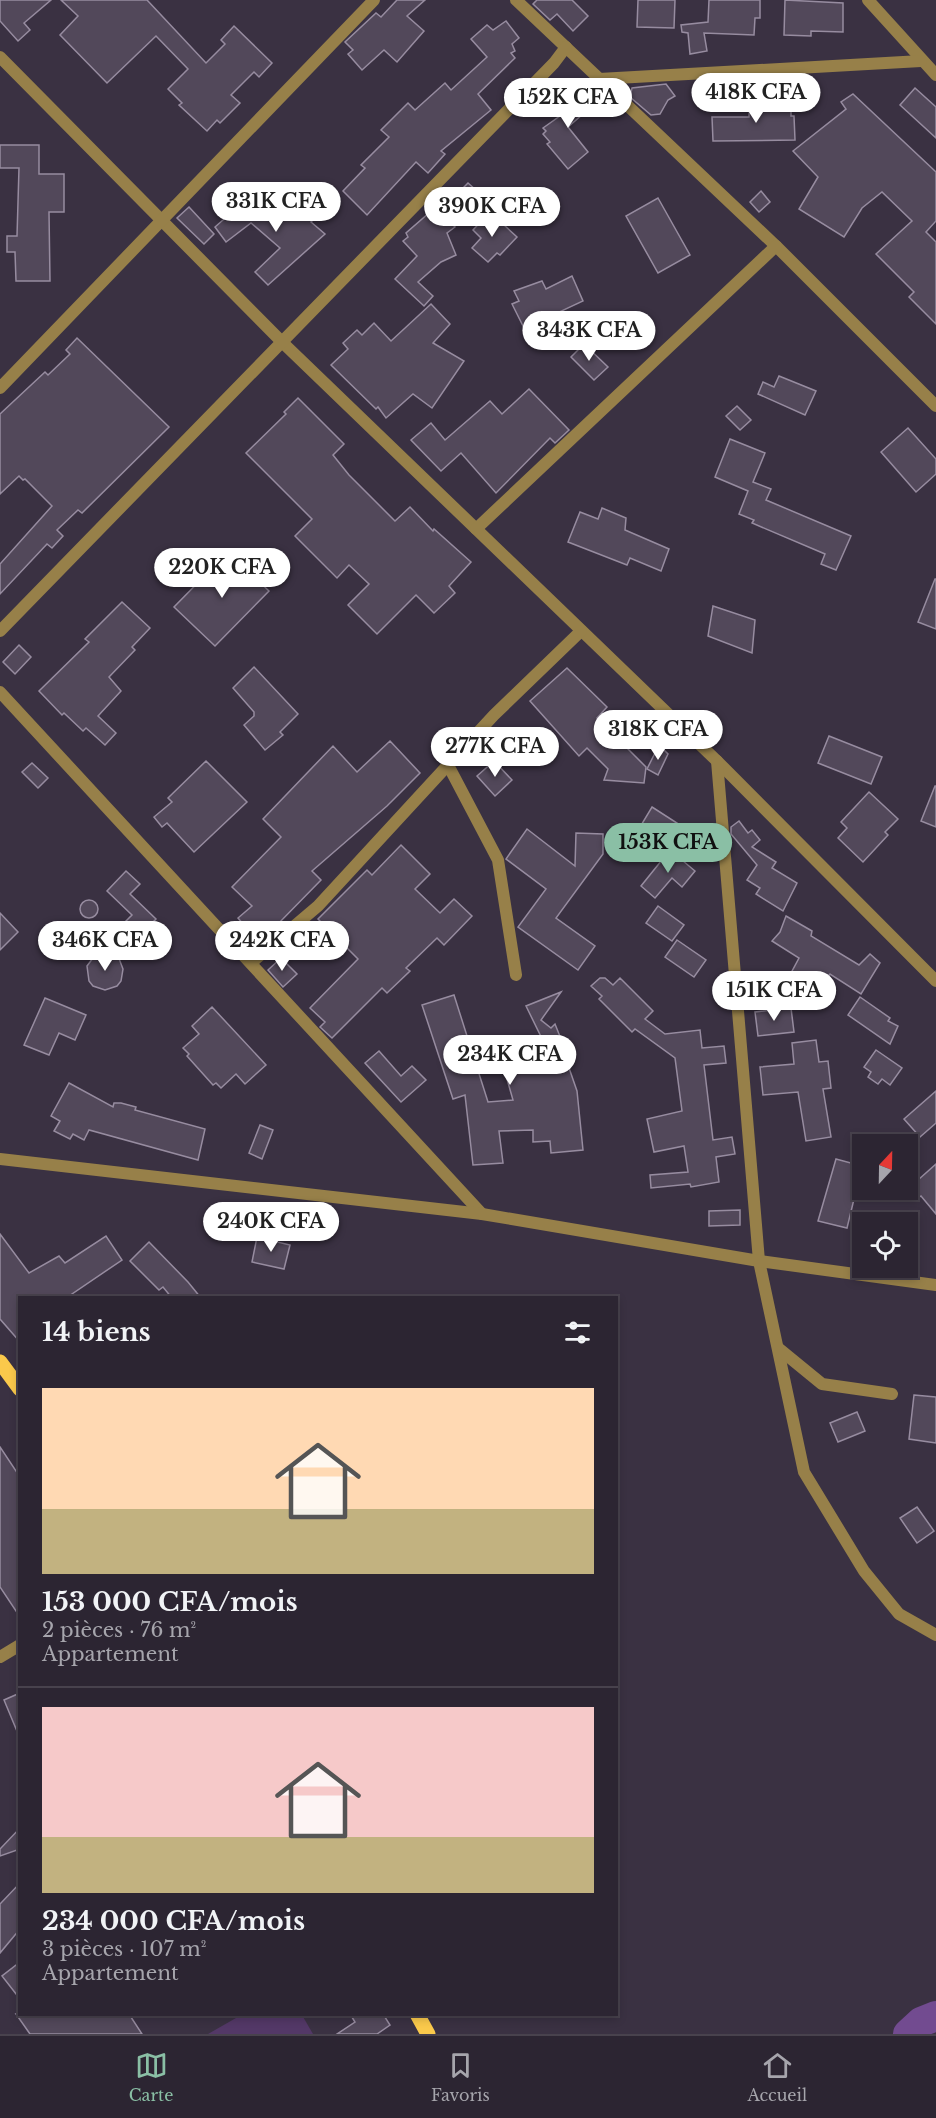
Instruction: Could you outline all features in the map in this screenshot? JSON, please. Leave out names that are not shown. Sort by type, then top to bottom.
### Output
[{"type":"main road","points":[[0,1362],[18,1386]]},
{"type":"main road","points":[[418,2016],[428,2034]]},
{"type":"street","points":[[0,388],[374,0]]},
{"type":"street","points":[[516,0],[776,246],[936,406]]},
{"type":"street","points":[[868,0],[936,75]]},
{"type":"street","points":[[0,632],[554,63],[566,47]]},
{"type":"street","points":[[0,57],[282,342],[717,761],[936,981]]},
{"type":"street","points":[[599,79],[921,61]]},
{"type":"street","points":[[476,529],[776,246]]},
{"type":"street","points":[[251,963],[318,906],[494,715],[581,632]]},
{"type":"street","points":[[0,692],[482,1214]]},
{"type":"street","points":[[717,761],[759,1261],[804,1472],[864,1570],[899,1614],[936,1635]]},
{"type":"street","points":[[448,765],[498,860],[516,975]]},
{"type":"street","points":[[0,1159],[482,1214],[759,1261],[936,1285]]},
{"type":"street","points":[[778,1348],[822,1384],[892,1394]]},
{"type":"street","points":[[0,1657],[18,1646]]},
{"type":"shaded area","points":[[240,2016],[303,2016],[313,2034],[208,2034]]},
{"type":"building","points":[[0,0],[51,0],[24,23],[30,30],[18,41],[0,21]]},
{"type":"building","points":[[61,0],[147,0],[206,63],[225,44],[221,40],[234,26],[272,63],[259,77],[254,72],[231,95],[240,103],[220,123],[217,120],[207,131],[179,105],[182,103],[168,89],[188,69],[156,36],[107,83],[60,35],[78,16]]},
{"type":"building","points":[[397,0],[425,0],[407,16],[424,31],[397,62],[384,50],[362,70],[348,54],[353,50],[345,42],[376,13],[381,17]]},
{"type":"building","points":[[537,0],[572,0],[588,16],[573,31],[557,14],[550,20],[533,4]]},
{"type":"building","points":[[638,0],[675,0],[674,28],[637,27]]},
{"type":"building","points":[[709,0],[760,0],[760,18],[755,18],[754,35],[704,33],[707,51],[690,54],[688,33],[682,32],[681,25],[708,22]]},
{"type":"building","points":[[785,0],[843,3],[843,32],[811,31],[811,36],[784,35]]},
{"type":"building","points":[[506,21],[519,38],[512,44],[515,51],[511,53],[515,58],[478,94],[491,110],[441,151],[445,154],[428,173],[416,162],[367,215],[343,191],[365,168],[361,165],[389,137],[381,130],[408,103],[415,110],[445,83],[451,90],[487,57],[471,39],[487,25],[493,30]]},
{"type":"building","points":[[666,84],[675,96],[668,100],[660,114],[651,115],[630,97],[632,88]]},
{"type":"building","points":[[915,88],[936,107],[936,138],[900,105]]},
{"type":"building","points":[[568,90],[579,103],[593,93],[598,101],[568,127],[588,152],[568,169],[547,144],[550,142],[543,134],[546,131],[543,128],[564,113],[554,101]]},
{"type":"building","points":[[750,93],[765,93],[765,108],[791,108],[791,116],[794,116],[795,140],[713,141],[712,117],[749,117]]},
{"type":"building","points":[[853,94],[936,172],[936,221],[926,232],[936,242],[936,324],[909,297],[914,292],[876,254],[912,221],[882,192],[862,208],[844,237],[799,209],[818,177],[793,151],[846,109],[841,102]]},
{"type":"building","points":[[0,145],[39,145],[39,174],[64,174],[64,212],[49,212],[50,281],[16,281],[15,252],[7,252],[7,236],[17,236],[19,168],[0,168]]},
{"type":"building","points":[[468,183],[477,191],[449,220],[455,227],[447,233],[456,255],[441,262],[418,282],[433,296],[424,306],[395,279],[417,256],[403,241],[408,237],[406,233],[437,206],[441,210]]},
{"type":"building","points":[[761,191],[770,202],[759,212],[750,202]]},
{"type":"building","points":[[281,195],[291,205],[294,201],[306,210],[315,218],[311,222],[325,234],[268,285],[255,272],[280,248],[251,223],[226,242],[215,227],[240,205],[248,216],[257,206],[265,212]]},
{"type":"building","points":[[658,198],[690,255],[658,273],[626,216]]},
{"type":"building","points":[[189,207],[214,234],[204,244],[177,218]]},
{"type":"building","points":[[490,212],[517,237],[500,255],[497,253],[488,262],[472,248],[481,238],[473,230]]},
{"type":"building","points":[[572,276],[583,301],[557,313],[562,324],[534,334],[528,323],[523,326],[512,304],[519,301],[514,291],[542,281],[546,289]]},
{"type":"building","points":[[431,304],[450,324],[433,343],[464,361],[432,408],[413,394],[386,418],[378,407],[376,409],[331,365],[348,349],[343,343],[357,330],[362,335],[374,323],[391,341]]},
{"type":"building","points":[[77,338],[169,427],[82,513],[78,510],[57,530],[63,536],[52,548],[47,544],[0,594],[0,564],[52,506],[25,479],[19,476],[0,494],[0,414],[45,372],[48,375],[70,354],[66,350]]},
{"type":"building","points":[[584,344],[608,367],[594,380],[571,357]]},
{"type":"building","points":[[779,376],[816,391],[805,415],[758,394],[763,382],[774,387]]},
{"type":"building","points":[[529,389],[569,430],[555,443],[550,438],[496,493],[461,453],[441,471],[411,440],[431,423],[445,440],[490,401],[502,414]]},
{"type":"building","points":[[298,398],[344,444],[333,455],[349,475],[395,521],[410,507],[433,531],[434,529],[471,562],[449,586],[455,593],[434,613],[416,595],[377,634],[348,605],[369,584],[349,565],[337,578],[295,536],[312,519],[246,453],[286,414],[284,412]]},
{"type":"building","points":[[737,406],[751,420],[740,430],[726,416]]},
{"type":"building","points":[[908,428],[936,459],[936,474],[916,492],[881,452]]},
{"type":"building","points":[[730,439],[765,453],[753,482],[771,489],[766,500],[851,536],[836,570],[821,564],[825,554],[752,523],[754,520],[739,514],[748,491],[715,477]]},
{"type":"building","points":[[602,508],[626,518],[625,530],[669,549],[661,571],[630,558],[627,565],[568,542],[580,512],[598,519]]},
{"type":"building","points":[[228,552],[269,591],[215,646],[174,607]]},
{"type":"building","points":[[936,579],[936,629],[918,622]]},
{"type":"building","points":[[122,602],[150,628],[132,647],[135,650],[109,677],[121,691],[98,716],[116,733],[105,745],[86,728],[83,731],[64,713],[62,715],[39,691],[89,642],[85,639]]},
{"type":"building","points":[[713,606],[755,620],[752,653],[708,636]]},
{"type":"building","points":[[19,645],[31,657],[15,674],[3,662]]},
{"type":"building","points":[[254,667],[298,714],[280,732],[283,735],[265,750],[244,725],[254,716],[254,712],[233,688]]},
{"type":"building","points":[[567,668],[607,707],[597,718],[646,767],[644,783],[604,780],[608,769],[587,748],[579,756],[530,701]]},
{"type":"building","points":[[829,736],[882,757],[871,784],[818,763]]},
{"type":"building","points":[[390,741],[420,773],[387,806],[312,871],[321,880],[276,926],[273,923],[255,942],[240,927],[243,924],[238,918],[252,906],[232,887],[281,837],[263,819],[333,746],[357,772]]},
{"type":"building","points":[[659,745],[668,754],[658,775],[647,769]]},
{"type":"building","points":[[206,761],[247,802],[194,852],[167,823],[162,827],[154,817],[172,802],[168,798]]},
{"type":"building","points":[[494,761],[512,780],[495,796],[477,776]]},
{"type":"building","points":[[32,763],[48,778],[38,788],[22,772]]},
{"type":"building","points":[[936,786],[936,827],[921,821]]},
{"type":"building","points":[[869,792],[898,819],[885,832],[888,835],[863,862],[838,838],[847,828],[841,822]]},
{"type":"building","points":[[652,807],[680,825],[665,850],[637,832]]},
{"type":"building","points":[[739,821],[748,833],[752,830],[760,840],[752,847],[776,862],[772,868],[797,883],[783,911],[756,894],[760,888],[747,880],[757,865],[731,834],[731,827]]},
{"type":"building","points":[[527,829],[575,866],[576,833],[603,834],[603,854],[556,918],[595,946],[578,970],[518,927],[546,889],[506,859]]},
{"type":"building","points":[[401,845],[430,874],[415,889],[440,913],[454,899],[472,916],[444,945],[437,938],[406,968],[410,971],[387,993],[382,988],[332,1038],[320,1027],[325,1022],[310,1008],[358,959],[318,919],[367,870],[372,875]]},
{"type":"building","points":[[670,850],[695,871],[682,887],[672,878],[655,898],[641,886]]},
{"type":"building","points":[[126,871],[140,884],[130,894],[156,919],[131,944],[117,930],[132,915],[107,891]]},
{"type":"building","points":[[89,900],[95,903],[98,909],[95,915],[89,918],[83,915],[80,909],[83,903]]},
{"type":"building","points":[[658,906],[684,925],[672,941],[646,923]]},
{"type":"building","points":[[0,913],[18,932],[0,950]]},
{"type":"building","points":[[786,916],[812,931],[811,936],[859,965],[870,954],[880,963],[861,994],[830,974],[812,1005],[783,988],[799,958],[772,941],[780,932]]},
{"type":"building","points":[[677,940],[706,960],[694,977],[665,957]]},
{"type":"building","points":[[105,954],[118,956],[123,969],[121,981],[117,986],[105,990],[93,986],[89,981],[87,966],[93,958]]},
{"type":"building","points":[[281,958],[297,974],[283,987],[268,970]]},
{"type":"building","points":[[600,978],[605,978],[613,985],[620,978],[653,1011],[645,1019],[665,1034],[700,1030],[702,1048],[724,1046],[726,1063],[704,1065],[713,1140],[732,1137],[735,1154],[716,1157],[719,1182],[691,1187],[690,1184],[651,1188],[650,1175],[688,1172],[684,1146],[654,1152],[647,1119],[682,1111],[675,1058],[635,1029],[632,1032],[599,999],[602,996],[591,986]]},
{"type":"building","points":[[561,992],[541,1020],[551,1028],[555,1024],[571,1064],[568,1065],[577,1091],[583,1150],[551,1153],[550,1141],[533,1142],[533,1130],[499,1131],[503,1163],[473,1165],[465,1095],[453,1099],[422,1005],[454,995],[488,1102],[513,1100],[503,1065],[549,1053],[526,1006]]},
{"type":"building","points":[[860,997],[890,1018],[888,1021],[898,1026],[890,1044],[848,1015]]},
{"type":"building","points":[[45,998],[86,1015],[75,1040],[59,1033],[49,1055],[24,1045]]},
{"type":"building","points":[[212,1007],[266,1065],[245,1084],[236,1074],[221,1088],[216,1083],[213,1085],[187,1056],[189,1054],[183,1048],[199,1034],[192,1026]]},
{"type":"building","points":[[791,1008],[794,1032],[758,1036],[755,1012]]},
{"type":"building","points":[[816,1040],[819,1062],[828,1061],[831,1088],[823,1089],[831,1137],[806,1141],[798,1092],[763,1095],[760,1067],[794,1064],[792,1043]]},
{"type":"building","points":[[876,1050],[902,1068],[890,1085],[882,1079],[878,1084],[868,1077],[871,1072],[864,1067]]},
{"type":"building","points":[[379,1051],[401,1076],[412,1066],[426,1080],[401,1102],[365,1063]]},
{"type":"building","points":[[69,1083],[113,1107],[114,1103],[121,1103],[136,1107],[135,1110],[205,1129],[198,1160],[89,1130],[84,1140],[73,1134],[70,1139],[54,1131],[60,1121],[51,1116]]},
{"type":"building","points":[[936,1091],[936,1123],[920,1137],[904,1119]]},
{"type":"building","points":[[260,1125],[273,1130],[262,1159],[249,1153]]},
{"type":"building","points":[[836,1159],[852,1163],[854,1200],[847,1228],[818,1221]]},
{"type":"building","points":[[936,1164],[936,1214],[921,1196],[918,1198],[918,1180]]},
{"type":"building","points":[[740,1210],[740,1225],[709,1226],[709,1211]]},
{"type":"building","points":[[0,1234],[29,1273],[59,1256],[65,1263],[106,1236],[122,1260],[69,1296],[18,1296],[18,1340],[0,1319]]},
{"type":"building","points":[[257,1237],[290,1245],[284,1269],[252,1262]]},
{"type":"building","points":[[149,1242],[199,1296],[170,1296],[163,1287],[159,1290],[130,1261]]},
{"type":"building","points":[[914,1395],[936,1397],[936,1443],[909,1439]]},
{"type":"building","points":[[857,1412],[865,1431],[838,1442],[830,1423]]},
{"type":"building","points":[[0,1447],[18,1474],[18,1614],[0,1587]]},
{"type":"building","points":[[917,1507],[934,1531],[917,1543],[900,1518]]},
{"type":"building","points":[[18,1694],[18,1734],[4,1700]]},
{"type":"building","points":[[18,1830],[18,1850],[0,1856],[0,1849]]},
{"type":"building","points":[[18,1885],[18,1931],[0,1953],[0,1904]]},
{"type":"building","points":[[18,1964],[18,1996],[2,1976]]},
{"type":"building","points":[[16,2014],[18,2016],[130,2016],[142,2034],[30,2034]]},
{"type":"building","points":[[351,2016],[384,2016],[390,2025],[377,2034],[337,2034],[355,2022]]},
{"type":"waterway","points":[[908,2034],[921,2022],[936,2016]]}]
